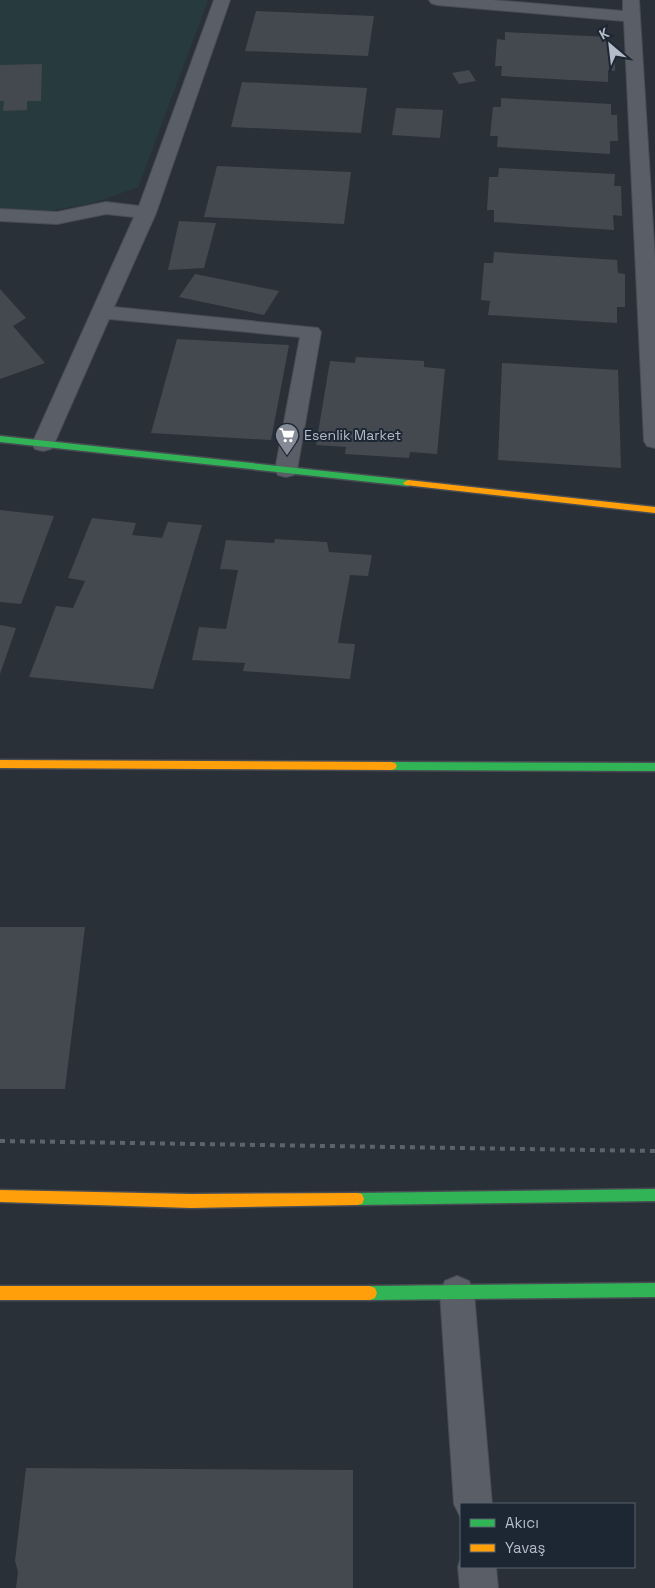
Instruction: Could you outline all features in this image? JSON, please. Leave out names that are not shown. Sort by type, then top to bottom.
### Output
[{"type":"street","points":[[43,444],[146,213],[222,0]]},
{"type":"street","points":[[437,0],[631,9],[648,203],[655,441]]},
{"type":"street","points":[[0,215],[57,218],[106,208],[146,213]]},
{"type":"street","points":[[102,312],[311,332],[286,470]]},
{"type":"street","points":[[0,439],[655,510]]},
{"type":"street","points":[[0,764],[655,767]]},
{"type":"street","points":[[0,1196],[191,1201],[655,1196]]},
{"type":"street","points":[[0,1293],[655,1290]]},
{"type":"street","points":[[457,1292],[473,1503]]},
{"type":"street","points":[[477,1568],[479,1588]]},
{"type":"path","points":[[0,1141],[655,1151]]},
{"type":"green space","points":[[0,0],[208,0],[138,187],[93,203],[37,213],[0,210]]},
{"type":"building","points":[[256,11],[374,16],[368,56],[245,51]]},
{"type":"building","points":[[505,32],[609,37],[609,47],[615,47],[615,71],[608,70],[608,82],[501,76],[502,66],[495,66],[497,39],[505,40]]},
{"type":"building","points":[[42,64],[41,101],[27,101],[27,110],[3,111],[4,101],[0,101],[0,65]]},
{"type":"building","points":[[469,70],[476,81],[459,84],[452,73]]},
{"type":"building","points":[[242,82],[367,88],[361,133],[231,127]]},
{"type":"building","points":[[501,98],[611,104],[611,115],[617,115],[618,141],[610,141],[610,154],[497,147],[498,136],[490,136],[493,107],[501,107]]},
{"type":"building","points":[[396,108],[443,110],[440,138],[392,135]]},
{"type":"building","points":[[217,166],[351,172],[344,224],[204,217]]},
{"type":"building","points":[[499,168],[615,174],[614,186],[621,186],[622,216],[613,215],[614,230],[494,222],[494,210],[487,210],[489,177],[498,177]]},
{"type":"building","points":[[179,221],[216,223],[204,268],[168,270]]},
{"type":"building","points":[[494,252],[617,260],[618,273],[625,274],[625,307],[617,307],[617,323],[488,315],[490,301],[481,300],[484,263],[493,263]]},
{"type":"building","points":[[195,274],[279,291],[264,315],[179,297]]},
{"type":"building","points":[[0,289],[26,318],[13,326],[45,363],[0,379]]},
{"type":"building","points":[[177,339],[289,345],[271,440],[151,433]]},
{"type":"building","points":[[356,357],[424,361],[424,367],[445,369],[437,454],[410,452],[409,458],[345,454],[346,447],[316,445],[330,361],[355,363]]},
{"type":"building","points":[[502,363],[618,370],[621,468],[498,460]]},
{"type":"building","points":[[0,510],[54,516],[21,604],[0,602]]},
{"type":"building","points":[[92,518],[136,523],[132,535],[162,538],[168,522],[202,525],[153,689],[29,677],[56,606],[73,608],[85,581],[68,578]]},
{"type":"building","points":[[275,539],[327,542],[329,552],[372,555],[368,576],[350,575],[341,624],[338,643],[355,644],[350,679],[243,671],[245,663],[192,660],[199,627],[226,629],[238,570],[220,569],[226,540],[274,543]]},
{"type":"building","points":[[0,625],[16,628],[0,674]]},
{"type":"building","points":[[0,927],[85,927],[65,1089],[0,1089]]},
{"type":"building","points":[[26,1468],[353,1470],[353,1588],[16,1588],[18,1572],[15,1561]]},
{"type":"traffic: fast","points":[[0,439],[408,483]]},
{"type":"traffic: fast","points":[[391,766],[655,767]]},
{"type":"traffic: fast","points":[[357,1199],[655,1195]]},
{"type":"traffic: fast","points":[[370,1293],[655,1290]]},
{"type":"traffic: slow","points":[[408,483],[655,510]]},
{"type":"traffic: slow","points":[[0,764],[391,766]]},
{"type":"traffic: slow","points":[[0,1196],[191,1201],[357,1199]]},
{"type":"traffic: slow","points":[[0,1293],[370,1293]]},
{"type":"place","name":"Esenlik Market","points":[[287,456]]}]
